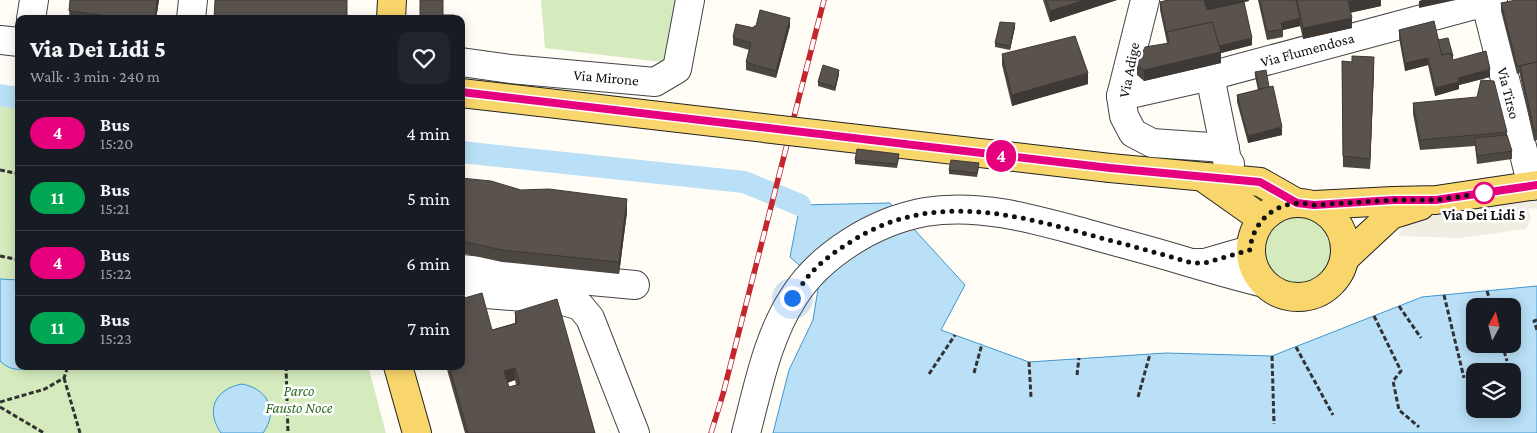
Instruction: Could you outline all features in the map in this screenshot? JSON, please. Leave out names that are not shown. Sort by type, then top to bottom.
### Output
[{"type":"main road","points":[[391,15],[392,0]]},
{"type":"main road","points":[[465,92],[1110,168],[1260,182],[1305,204],[1321,209],[1334,220],[1341,230],[1344,241],[1345,258],[1339,274],[1333,282],[1311,296],[1286,296],[1264,283],[1254,268],[1250,250],[1253,233],[1262,219],[1278,207],[1305,204],[1393,200],[1436,200],[1535,186]]},
{"type":"main road","points":[[1202,177],[1262,219]]},
{"type":"main road","points":[[1345,258],[1392,215],[1436,200]]},
{"type":"main road","points":[[399,370],[417,433]]},
{"type":"street","points":[[32,15],[34,0]]},
{"type":"street","points":[[191,15],[193,0]]},
{"type":"street","name":"Via Mirone","points":[[465,63],[510,69],[655,82],[678,68],[690,0]]},
{"type":"street","name":"Via Adige","points":[[1145,0],[1122,96],[1124,116],[1133,133],[1152,143],[1226,148]]},
{"type":"street","name":"Via Flumendosa","points":[[1122,96],[1210,76],[1488,1]]},
{"type":"street","name":"Via Tirso","points":[[1488,1],[1535,186]]},
{"type":"street","points":[[0,40],[15,42]]},
{"type":"street","points":[[1210,76],[1227,160],[1234,171],[1246,181]]},
{"type":"street","points":[[746,433],[765,361],[777,328],[792,298],[813,271],[837,251],[866,232],[906,216],[928,212],[960,210],[992,212],[1033,219],[1264,283]]},
{"type":"street","points":[[1192,263],[1205,263],[1250,250]]},
{"type":"street","points":[[465,269],[635,285]]},
{"type":"street","points":[[465,292],[560,300],[580,306],[590,318],[635,433]]},
{"type":"path","points":[[0,170],[15,173]]},
{"type":"path","points":[[0,256],[15,259]]},
{"type":"path","points":[[1487,290],[1490,298]]},
{"type":"path","points":[[1444,295],[1464,378]]},
{"type":"path","points":[[1399,306],[1420,338]]},
{"type":"path","points":[[1374,316],[1401,371],[1394,381],[1399,410],[1418,427]]},
{"type":"path","points":[[1537,320],[1534,321],[1537,330]]},
{"type":"path","points":[[929,374],[955,335]]},
{"type":"path","points":[[974,373],[982,344]]},
{"type":"path","points":[[1296,347],[1333,415]]},
{"type":"path","points":[[1505,353],[1507,361]]},
{"type":"path","points":[[1138,397],[1150,354]]},
{"type":"path","points":[[1272,356],[1274,424]]},
{"type":"path","points":[[1077,375],[1079,358]]},
{"type":"path","points":[[1029,362],[1032,397]]},
{"type":"path","points":[[67,370],[64,378],[80,433]]},
{"type":"path","points":[[286,370],[288,433]]},
{"type":"path","points":[[0,402],[45,389],[64,378]]},
{"type":"path","points":[[0,407],[44,433]]},
{"type":"green space","points":[[541,0],[680,0],[670,63],[545,48]]},
{"type":"green space","name":"Parco Fausto Noce","points":[[0,106],[15,108],[15,370],[369,370],[386,433],[0,433]]},
{"type":"green space","points":[[1292,212],[1306,212],[1320,218],[1331,229],[1337,243],[1334,265],[1326,277],[1306,288],[1292,288],[1278,282],[1267,271],[1261,257],[1261,243],[1267,229],[1278,218]]},
{"type":"shaded area","points":[[1537,197],[1537,209],[1528,208],[1531,219],[1526,229],[1459,238],[1399,236],[1400,231],[1409,220]]},
{"type":"water","points":[[890,203],[965,285],[941,330],[1029,362],[1166,353],[1272,356],[1422,297],[1537,286],[1537,433],[773,433],[789,370],[813,320],[819,283],[790,257],[800,205]]},
{"type":"water","points":[[0,279],[15,280],[15,369],[6,366],[0,361]]},
{"type":"water","points":[[242,384],[258,391],[268,402],[270,417],[268,425],[263,433],[221,433],[214,416],[215,402],[225,391]]},
{"type":"building","points":[[70,0],[157,0],[155,15],[101,15],[69,11]]},
{"type":"building","points":[[215,0],[347,0],[347,15],[214,15]]},
{"type":"building","points":[[420,0],[443,0],[443,15],[420,15]]},
{"type":"building","points":[[1046,0],[1085,0],[1050,11]]},
{"type":"building","points":[[1168,0],[1204,0],[1207,10],[1244,2],[1252,38],[1219,46],[1212,22],[1167,32],[1167,35],[1160,2]]},
{"type":"building","points":[[1260,0],[1296,0],[1300,18],[1281,23],[1283,29],[1267,32]]},
{"type":"building","points":[[1297,0],[1359,0],[1348,2],[1352,18],[1303,28]]},
{"type":"building","points":[[1516,0],[1537,0],[1537,62],[1517,66],[1501,3]]},
{"type":"building","points":[[760,10],[790,18],[776,71],[746,62],[751,43],[733,37],[736,24],[754,28],[756,26]]},
{"type":"building","points":[[1434,21],[1442,55],[1451,53],[1453,60],[1486,51],[1490,69],[1458,78],[1459,82],[1435,88],[1428,58],[1405,63],[1399,30]]},
{"type":"building","points":[[1000,22],[1015,23],[1010,46],[995,43]]},
{"type":"building","points":[[1212,22],[1221,52],[1144,70],[1137,65],[1145,47],[1169,43],[1167,32]]},
{"type":"building","points":[[1075,36],[1088,73],[1012,95],[1002,54]]},
{"type":"building","points":[[1448,38],[1453,56],[1451,56],[1451,53],[1442,55],[1438,40]]},
{"type":"building","points":[[1352,56],[1374,57],[1370,159],[1343,156],[1342,61],[1352,62]]},
{"type":"building","points":[[1537,62],[1537,130],[1534,130],[1520,66]]},
{"type":"building","points":[[823,65],[839,70],[835,87],[818,82]]},
{"type":"building","points":[[1266,70],[1269,87],[1259,89],[1255,72]]},
{"type":"building","points":[[1481,80],[1494,81],[1507,132],[1420,140],[1413,103],[1477,97]]},
{"type":"building","points":[[1273,86],[1282,127],[1248,136],[1237,95]]},
{"type":"building","points":[[1507,135],[1512,151],[1477,156],[1475,138]]},
{"type":"building","points":[[857,149],[899,154],[897,164],[855,160]]},
{"type":"building","points":[[951,160],[979,163],[977,173],[949,170]]},
{"type":"building","points":[[465,178],[491,181],[521,190],[549,189],[627,199],[619,262],[502,250],[465,242]]},
{"type":"building","points":[[482,293],[492,330],[517,323],[515,312],[557,299],[595,433],[468,433],[450,370],[465,370],[465,298]],"holes":[[[515,368],[520,384],[509,387],[504,371]]]},
{"type":"waterway","points":[[0,95],[15,97]]},
{"type":"waterway","points":[[465,152],[744,182],[800,205]]},
{"type":"railway","points":[[711,433],[723,394],[824,0]]},
{"type":"bus line","name":"4","points":[[465,92],[1110,168],[1260,182],[1297,203],[1314,205],[1393,200],[1436,200],[1537,185]]},
{"type":"place","name":"Via Dei Lidi 5","points":[[1484,193]]},
{"type":"route","points":[[792,298],[813,271],[837,251],[866,232],[906,216],[928,212],[960,210],[992,212],[1033,219],[1192,263],[1205,263],[1250,250],[1253,233],[1262,219],[1271,211],[1286,204],[1306,203],[1314,205],[1393,200],[1436,200],[1492,192],[1484,193]]}]
